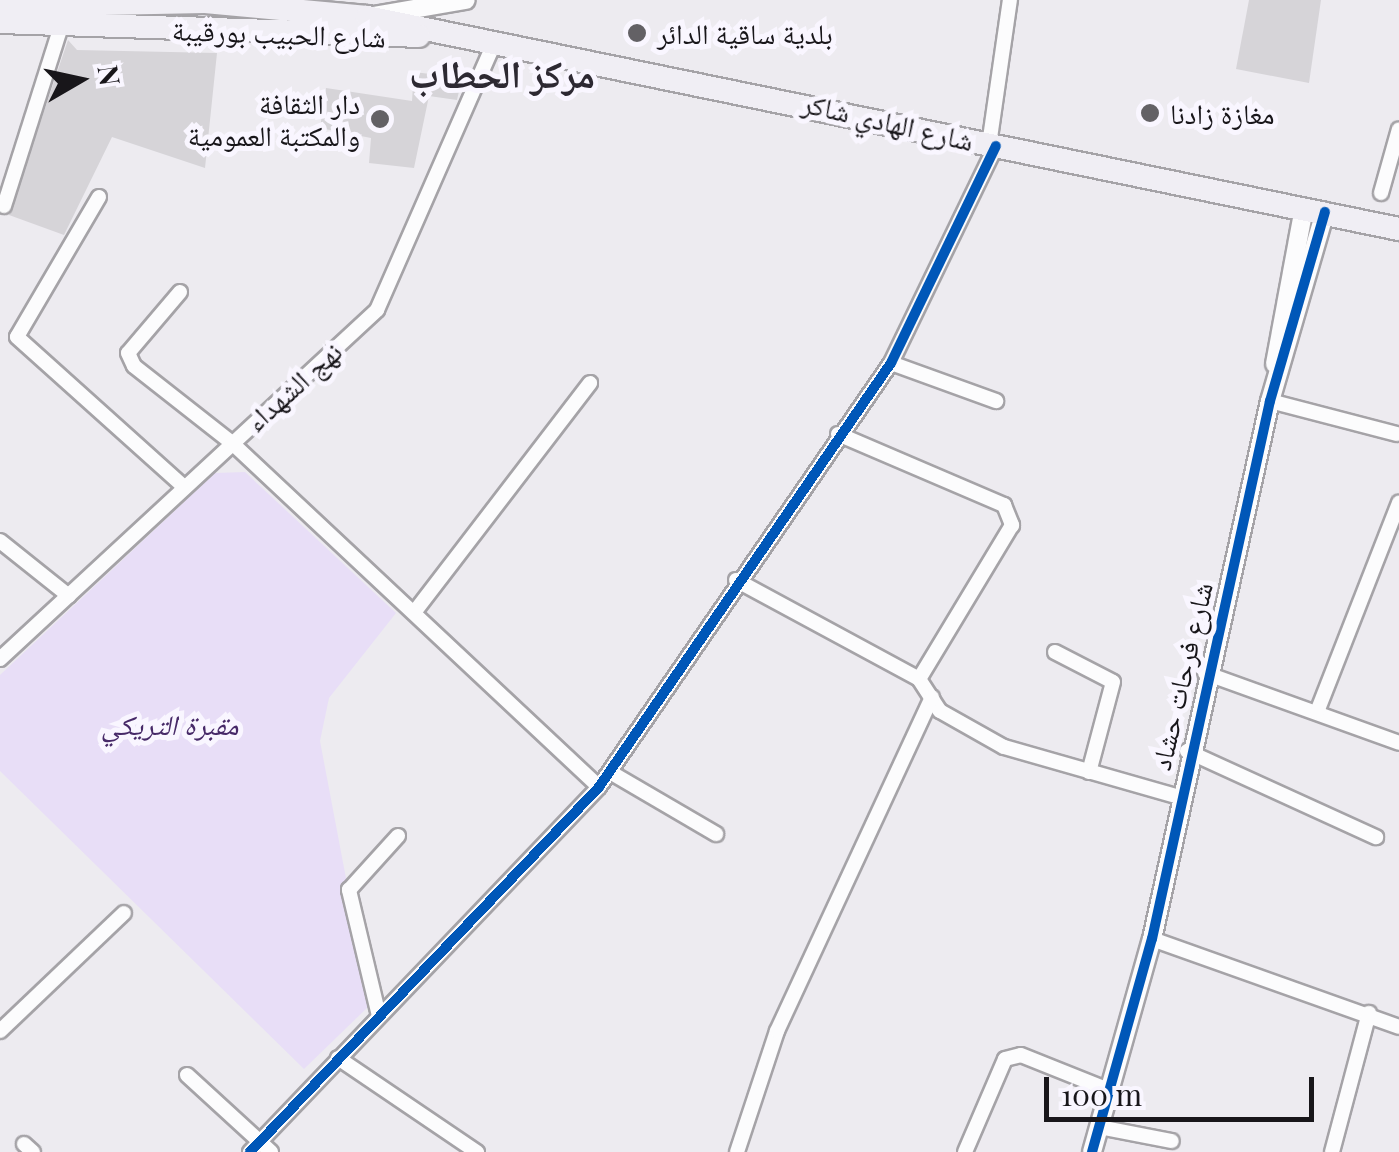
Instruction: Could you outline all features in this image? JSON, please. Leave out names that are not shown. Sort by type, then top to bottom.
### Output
[{"type":"main road","name":"شارع الحبيب بورقيبة","points":[[0,6],[206,2],[353,17],[392,31],[437,34],[492,48]]},
{"type":"main road","name":"شارع الحبيب بورقيبة","points":[[0,22],[353,17]]},
{"type":"main road","name":"شارع الهادي شاكر","points":[[492,48],[802,101],[992,146],[1399,230]]},
{"type":"street","points":[[353,17],[466,0]]},
{"type":"street","points":[[187,1075],[260,1149],[338,1058],[599,787],[736,580],[891,363],[992,146],[1010,0]]},
{"type":"street","points":[[392,31],[446,3]]},
{"type":"street","points":[[4,206],[62,23]]},
{"type":"street","name":"نهج الشهداء","points":[[0,659],[394,285],[492,48]]},
{"type":"street","points":[[1381,194],[1399,129]]},
{"type":"street","points":[[99,197],[17,337],[184,487]]},
{"type":"street","name":"شارع فرحات حشاد","points":[[1092,1152],[1152,940],[1176,796],[1314,210]]},
{"type":"street","points":[[180,292],[130,359],[232,442],[416,610],[599,787]]},
{"type":"street","points":[[891,363],[996,401]]},
{"type":"street","points":[[416,610],[590,383]]},
{"type":"street","points":[[1272,393],[1398,434]]},
{"type":"street","points":[[838,434],[1004,506],[1012,526],[919,679]]},
{"type":"street","points":[[1316,712],[1399,503]]},
{"type":"street","points":[[0,541],[69,596]]},
{"type":"street","points":[[736,580],[919,679],[940,711],[1004,748],[1176,796]]},
{"type":"street","points":[[1055,652],[1113,682],[1090,772]]},
{"type":"street","points":[[1205,674],[1399,743]]},
{"type":"street","points":[[737,1152],[777,1031],[932,697]]},
{"type":"street","points":[[1186,751],[1376,837]]},
{"type":"street","points":[[610,772],[716,834]]},
{"type":"street","points":[[379,1016],[349,890],[398,836]]},
{"type":"street","points":[[0,1031],[124,913]]},
{"type":"street","points":[[1152,940],[1369,1013],[1399,1027]]},
{"type":"street","points":[[1332,1152],[1369,1013]]},
{"type":"street","points":[[965,1152],[1005,1059],[1022,1055],[1110,1091]]},
{"type":"street","points":[[338,1058],[477,1152]]},
{"type":"street","points":[[1099,1127],[1172,1141]]},
{"type":"green space","name":"مقبرة التريكي","points":[[245,472],[396,613],[329,698],[320,741],[370,1005],[304,1069],[0,771],[0,675],[215,473]]},
{"type":"building","points":[[1249,0],[1321,0],[1309,83],[1236,69]]},
{"type":"building","points":[[68,40],[77,50],[217,53],[205,168],[112,137],[64,235],[9,215]]},
{"type":"building","points":[[414,72],[462,78],[457,100],[429,96],[414,168],[369,163],[371,138],[320,128],[326,88],[412,101]]},
{"type":"cycle path","points":[[250,1152],[599,787],[891,363],[996,146]]},
{"type":"cycle path","points":[[1092,1152],[1152,939],[1270,401],[1325,212]]},
{"type":"place","name":"بلدية ساقية الدائر","points":[[637,33]]},
{"type":"place","name":"مغازة زادنا","points":[[1150,113]]},
{"type":"place","name":"دار الثقافة والمكتبة العمومية","points":[[380,119]]},
{"type":"district","name":"مركز الحطاب","points":[[502,73]]}]
